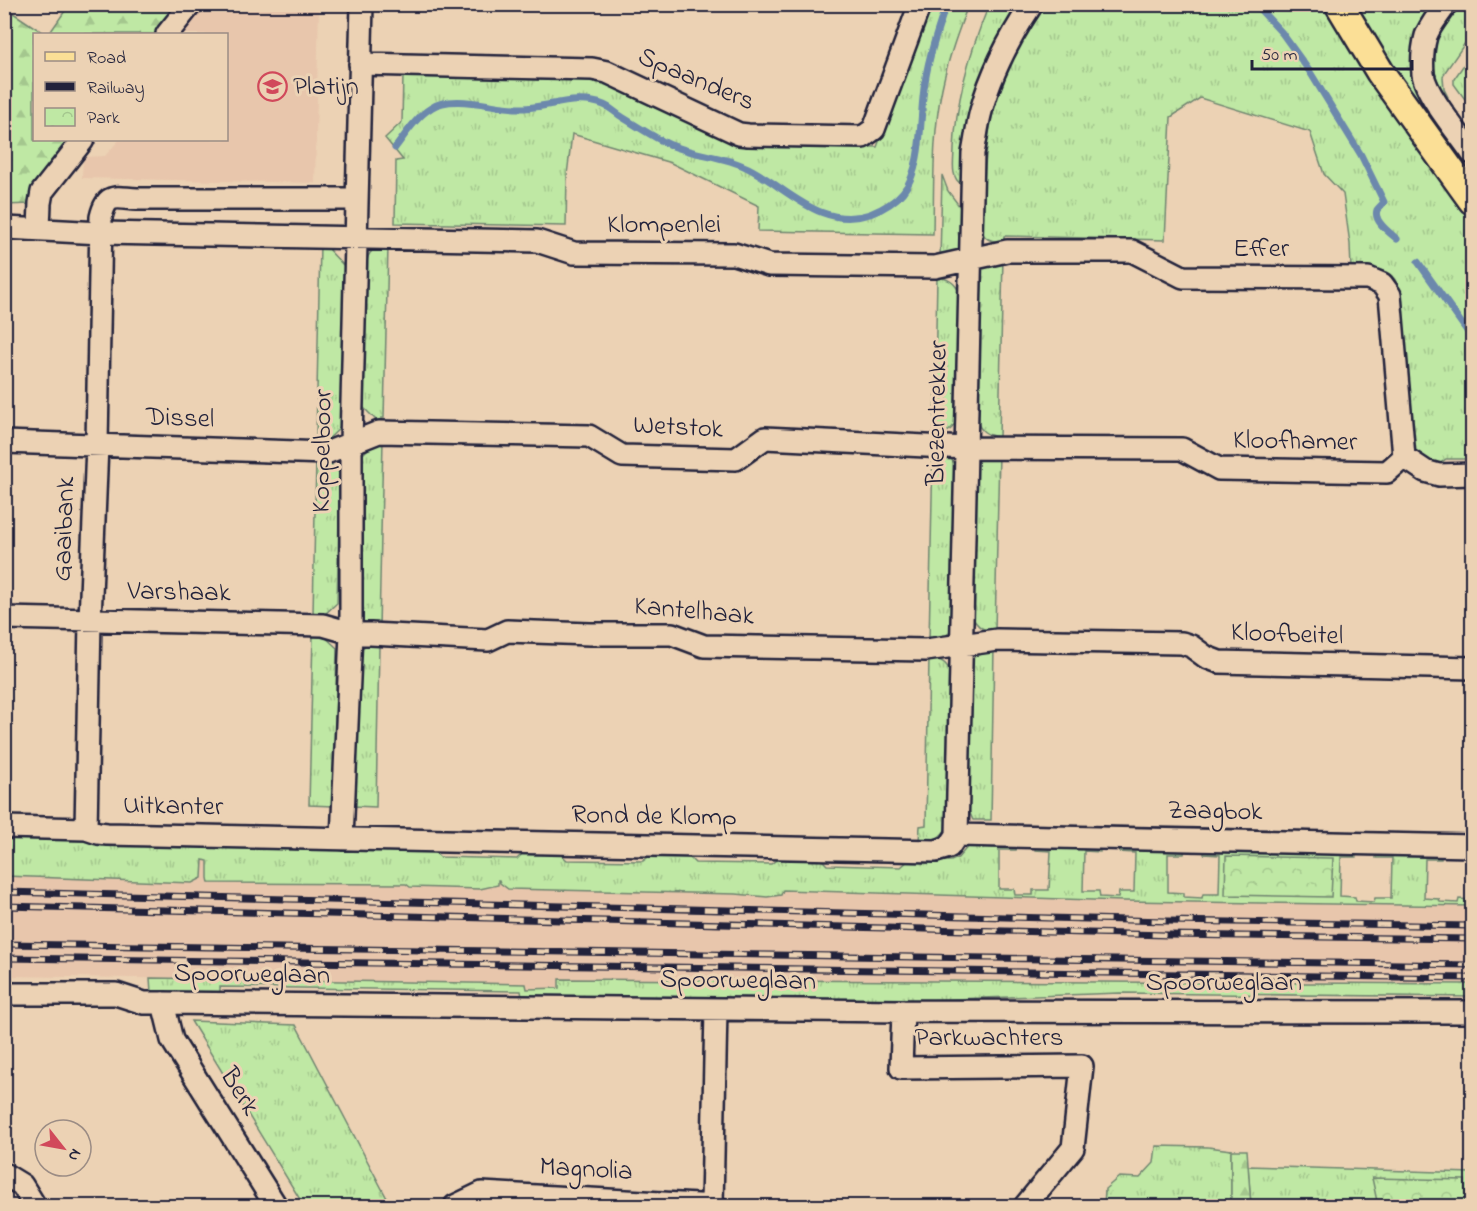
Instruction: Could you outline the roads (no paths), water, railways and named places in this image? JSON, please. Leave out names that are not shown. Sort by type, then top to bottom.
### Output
[{"type":"main road","points":[[1339,4],[1380,72],[1473,200]]},
{"type":"street","points":[[168,33],[190,4]]},
{"type":"street","name":"Koppelboor","points":[[342,839],[351,633],[351,442],[362,4]]},
{"type":"street","name":"Spaanders","points":[[360,64],[592,69],[606,72],[739,134],[863,137],[874,129],[921,4]]},
{"type":"street","name":"Biezentrekker","points":[[957,835],[973,153],[981,112],[995,71],[1015,29],[1032,4]]},
{"type":"street","points":[[1446,4],[1427,36],[1423,50],[1423,75],[1431,94],[1473,153]]},
{"type":"street","points":[[39,229],[42,192],[82,141]]},
{"type":"street","name":"Gaaibank","points":[[86,829],[101,217],[104,205],[116,198],[137,200],[356,199]]},
{"type":"street","points":[[6,228],[356,237]]},
{"type":"street","name":"Klompenlei","points":[[356,237],[537,241],[574,253],[735,254],[769,265],[935,267],[970,260]]},
{"type":"street","name":"Effer","points":[[970,260],[1007,251],[1132,251],[1184,277],[1368,278],[1382,284],[1390,295],[1404,457]]},
{"type":"street","name":"Wetstok","points":[[351,442],[379,432],[589,436],[622,456],[736,459],[765,438],[966,448]]},
{"type":"street","name":"Dissel","points":[[4,442],[326,453],[351,442]]},
{"type":"street","name":"Kloofhamer","points":[[966,448],[1182,449],[1219,469],[1387,472],[1404,457]]},
{"type":"street","points":[[1404,457],[1425,471],[1439,475],[1473,474]]},
{"type":"street","name":"Varshaak","points":[[4,618],[323,625],[351,633]]},
{"type":"street","name":"Kantelhaak","points":[[351,633],[488,640],[507,632],[672,634],[704,646],[926,650],[962,645]]},
{"type":"street","name":"Kloofbeitel","points":[[962,645],[997,640],[1182,643],[1191,645],[1206,657],[1219,662],[1473,668]]},
{"type":"street","name":"Uitkanter","points":[[4,827],[86,829],[107,834],[342,839]]},
{"type":"street","name":"Rond de Klomp","points":[[342,839],[936,851],[949,847],[957,835]]},
{"type":"street","name":"Zaagbok","points":[[957,835],[1473,846]]},
{"type":"street","name":"Spoorweglaan","points":[[4,994],[116,994],[144,1003],[903,1011],[1473,1012]]},
{"type":"street","name":"Berk","points":[[163,1003],[172,1040],[276,1206]]},
{"type":"street","points":[[714,1206],[716,1009]]},
{"type":"street","name":"Parkwachters","points":[[903,1011],[901,1068],[1082,1066],[1074,1148],[1025,1206]]},
{"type":"street","points":[[4,1174],[22,1185],[35,1206]]},
{"type":"street","name":"Magnolia","points":[[455,1206],[482,1193],[620,1204],[714,1206]]},
{"type":"waterway","points":[[1255,4],[1282,33],[1310,72],[1361,155],[1384,202],[1377,210],[1377,218],[1397,239]]},
{"type":"waterway","points":[[395,148],[420,116],[439,104],[472,102],[526,108],[571,101],[593,102],[608,107],[642,130],[675,147],[728,160],[748,168],[820,212],[852,217],[870,214],[900,196],[910,181],[918,154],[927,72],[933,44],[945,8]]},
{"type":"waterway","points":[[1418,262],[1472,338]]},
{"type":"railway","points":[[4,892],[1167,921],[1472,926]]},
{"type":"railway","points":[[4,906],[1167,935],[1472,939]]},
{"type":"railway","points":[[4,944],[1472,965]]},
{"type":"railway","points":[[4,958],[1472,978]]},
{"type":"place","name":"Platijn","points":[[272,87]]}]
